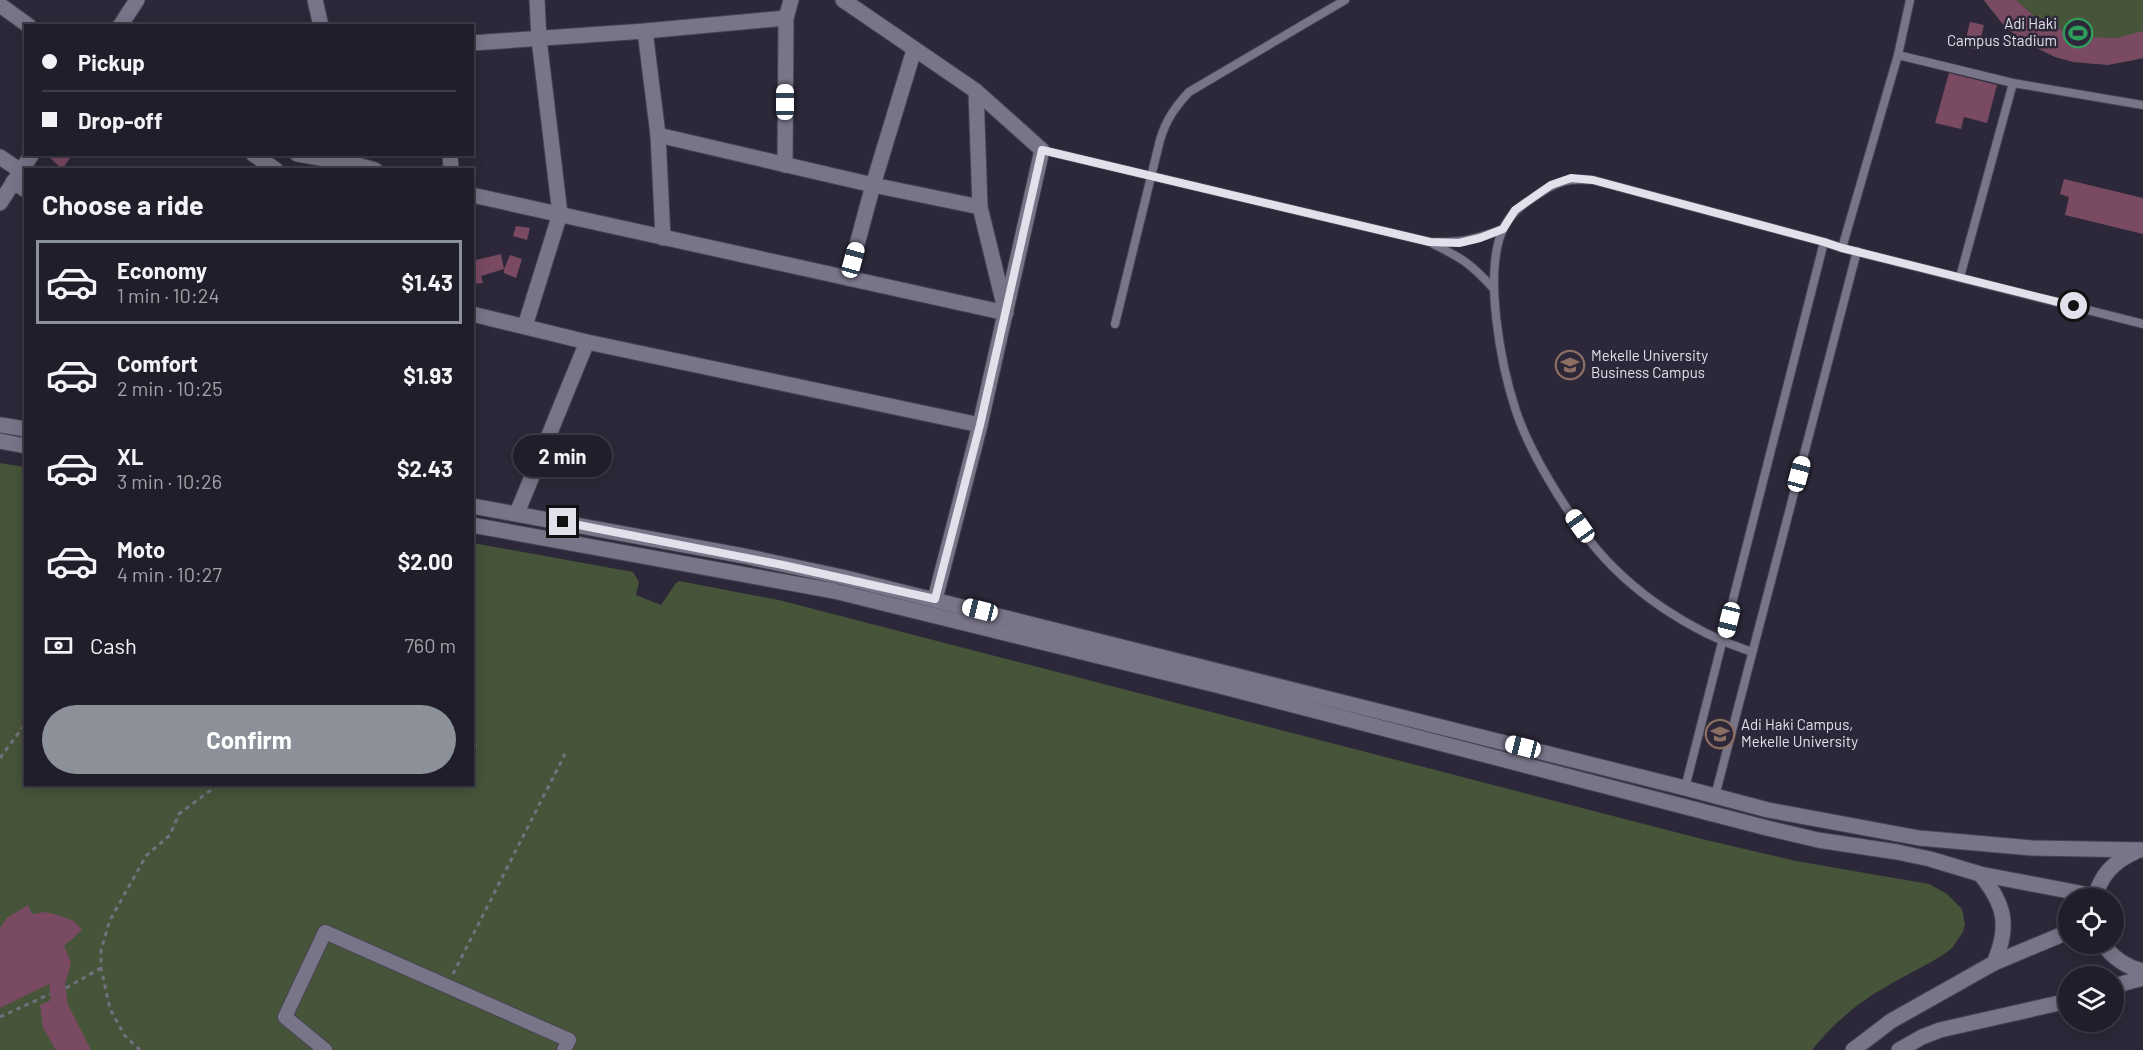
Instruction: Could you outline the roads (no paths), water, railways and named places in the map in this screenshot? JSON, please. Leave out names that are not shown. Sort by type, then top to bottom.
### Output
[{"type":"street","points":[[121,24],[137,0]]},
{"type":"street","points":[[315,0],[321,24]]},
{"type":"street","points":[[525,326],[560,214],[539,39],[537,0]]},
{"type":"street","points":[[785,165],[786,18],[791,0]]},
{"type":"street","points":[[843,0],[976,92],[1042,150],[980,425],[935,599]]},
{"type":"street","points":[[0,6],[26,24]]},
{"type":"street","points":[[474,43],[786,18]]},
{"type":"street","points":[[645,31],[658,135],[663,238]]},
{"type":"street","points":[[848,278],[873,185],[914,50]]},
{"type":"street","points":[[976,92],[980,207],[1006,313]]},
{"type":"street","points":[[658,135],[873,185],[980,207]]},
{"type":"street","points":[[256,156],[273,168]]},
{"type":"street","points":[[310,156],[354,163],[369,168]]},
{"type":"street","points":[[0,157],[20,181],[0,202]]},
{"type":"street","points":[[474,195],[1006,313]]},
{"type":"street","points":[[474,314],[587,342],[980,425]]},
{"type":"street","points":[[517,513],[587,342]]},
{"type":"street","points":[[0,425],[24,429]]},
{"type":"street","points":[[0,441],[24,446]]},
{"type":"street","points":[[474,506],[744,556],[935,599],[1778,812],[1919,838],[2042,849],[2140,850]]},
{"type":"street","points":[[474,525],[834,591],[1220,686],[1756,825],[1818,840],[1930,859],[1980,874],[2058,890]]},
{"type":"street","points":[[2099,888],[2106,872],[2115,863],[2140,850]]},
{"type":"street","points":[[1980,874],[1998,899],[2003,915],[2004,932],[1994,963]]},
{"type":"street","points":[[325,1050],[285,1017],[325,932],[569,1040],[564,1050]]},
{"type":"street","points":[[1853,1050],[1891,1021],[1994,963],[2058,937]]},
{"type":"street","points":[[2111,954],[2124,964],[2143,971]]},
{"type":"street","points":[[2124,983],[2143,978]]},
{"type":"street","points":[[1899,1050],[1940,1030],[2058,1003]]},
{"type":"lane","points":[[1115,324],[1151,175],[1166,122],[1176,105],[1189,92],[1345,0]]},
{"type":"lane","points":[[1842,248],[1898,55],[1910,0]]},
{"type":"lane","points":[[1898,55],[2013,83],[2143,105]]},
{"type":"lane","points":[[1959,277],[2013,83]]},
{"type":"lane","points":[[1042,150],[1430,242],[1459,243],[1503,229]]},
{"type":"lane","points":[[1752,652],[1723,643],[1669,612],[1642,591],[1591,542],[1549,478],[1516,412],[1506,370],[1493,288],[1496,254],[1503,229],[1515,210],[1551,185],[1571,178],[1593,180],[1842,248],[2143,324]]},
{"type":"lane","points":[[1430,242],[1473,266],[1493,288]]},
{"type":"lane","points":[[1685,788],[1824,242]]},
{"type":"lane","points":[[1715,796],[1857,251]]},
{"type":"place","name":"Adi Haki Campus Stadium","points":[[2078,33]]},
{"type":"place","name":"Mekelle University Business Campus","points":[[1570,365]]},
{"type":"place","name":"Adi Haki Campus, Mekelle University","points":[[1720,734]]}]
